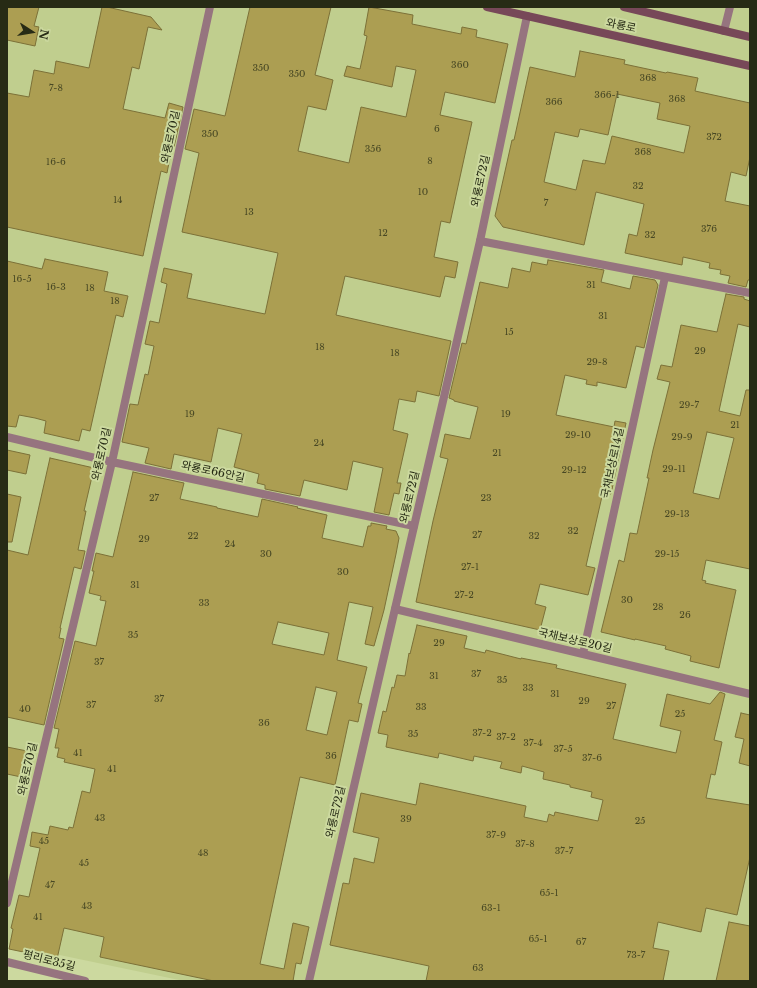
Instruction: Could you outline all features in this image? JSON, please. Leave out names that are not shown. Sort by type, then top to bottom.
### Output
[{"type":"main road","name":"와룡로","points":[[487,7],[750,66]]},
{"type":"main road","name":"와룡로","points":[[624,7],[750,37]]},
{"type":"street","name":"와룡로70길","points":[[7,903],[112,462],[210,7]]},
{"type":"street","points":[[724,31],[730,7]]},
{"type":"street","name":"와룡로72길","points":[[309,981],[480,240],[527,16]]},
{"type":"street","points":[[480,240],[750,293]]},
{"type":"street","name":"국채보상로14길","points":[[583,654],[665,277]]},
{"type":"street","name":"와룡로66안길","points":[[7,438],[112,462],[414,526]]},
{"type":"street","name":"국채보상로20길","points":[[395,609],[750,694]]},
{"type":"street","name":"평리로35길","points":[[7,962],[86,981]]},
{"type":"shaded area","points":[[7,7],[750,7],[750,981],[184,981],[7,944]]},
{"type":"building","points":[[7,7],[39,7],[34,26],[39,27],[35,46],[7,40]]},
{"type":"building","points":[[102,7],[151,17],[162,30],[148,27],[139,69],[132,67],[123,109],[165,118],[169,103],[183,107],[174,147],[172,147],[167,173],[161,171],[143,256],[7,227],[7,93],[29,97],[34,70],[54,74],[56,61],[89,68]]},
{"type":"building","points":[[250,7],[331,7],[315,75],[333,80],[326,110],[308,106],[298,151],[349,163],[361,107],[406,117],[416,70],[396,66],[392,87],[344,76],[347,66],[360,69],[367,36],[364,35],[369,7],[413,15],[412,24],[461,34],[462,27],[477,30],[476,37],[508,44],[495,103],[445,92],[440,115],[472,122],[450,223],[441,221],[434,257],[458,262],[455,278],[445,276],[440,297],[345,276],[336,315],[451,341],[439,396],[417,391],[415,402],[399,399],[393,430],[408,434],[397,483],[401,483],[399,494],[394,493],[389,515],[374,512],[383,468],[353,461],[347,490],[304,480],[300,496],[265,489],[265,485],[257,483],[259,474],[234,467],[242,434],[218,428],[211,462],[174,454],[171,469],[145,463],[149,448],[122,442],[130,404],[138,405],[145,374],[148,375],[154,346],[145,344],[150,321],[159,323],[167,284],[161,282],[164,268],[192,274],[187,298],[265,314],[278,253],[182,232],[199,153],[185,149],[194,109],[225,116]]},
{"type":"building","points":[[580,51],[625,60],[624,64],[698,78],[695,91],[750,103],[750,157],[746,176],[731,172],[725,201],[750,206],[750,280],[748,280],[746,287],[728,283],[730,276],[720,274],[721,270],[709,268],[710,263],[683,257],[682,265],[625,253],[629,234],[637,236],[644,204],[596,192],[584,245],[503,227],[495,216],[530,67],[575,77]],"holes":[[[617,94],[660,103],[657,119],[690,126],[684,153],[612,136],[605,164],[583,160],[576,190],[544,182],[555,132],[578,137],[580,129],[608,135]]]},
{"type":"building","points":[[45,259],[108,272],[104,291],[128,296],[123,317],[116,315],[90,431],[82,429],[79,441],[44,433],[46,421],[35,418],[19,415],[16,427],[7,426],[7,261],[42,269]]},
{"type":"building","points":[[548,260],[604,270],[601,282],[630,289],[633,276],[655,280],[658,285],[644,348],[636,346],[626,388],[597,382],[597,386],[586,384],[587,380],[565,375],[556,415],[614,427],[615,421],[626,423],[611,494],[603,492],[586,566],[595,568],[588,595],[540,584],[535,604],[546,607],[540,630],[416,602],[448,459],[440,457],[445,434],[470,439],[478,407],[454,401],[449,398],[462,343],[466,344],[480,282],[508,288],[512,268],[530,272],[532,262],[547,265]]},
{"type":"building","points":[[726,294],[744,297],[744,299],[750,301],[750,327],[738,324],[719,411],[740,416],[746,390],[750,390],[750,569],[706,560],[702,580],[706,581],[705,583],[736,590],[719,668],[690,661],[691,656],[665,649],[666,646],[601,632],[619,560],[624,562],[630,533],[637,534],[649,478],[647,478],[653,450],[670,382],[657,379],[661,365],[672,367],[681,325],[717,332]],"holes":[[[707,432],[734,438],[719,499],[693,493]]]},
{"type":"building","points":[[7,450],[30,455],[26,474],[7,470]]},
{"type":"building","points":[[50,458],[94,468],[84,511],[86,511],[78,550],[85,551],[81,569],[74,567],[60,628],[59,638],[64,639],[44,725],[7,717],[7,550],[28,555]]},
{"type":"building","points":[[133,472],[184,483],[180,499],[217,508],[258,517],[262,499],[327,515],[322,538],[363,547],[368,526],[371,526],[371,523],[387,526],[386,529],[396,531],[399,538],[384,610],[374,646],[365,644],[373,607],[349,602],[337,660],[367,667],[358,703],[362,704],[358,722],[349,720],[335,785],[300,777],[260,964],[284,969],[293,923],[309,927],[301,964],[296,963],[293,981],[214,981],[100,957],[104,937],[64,928],[57,959],[9,949],[13,929],[11,928],[19,895],[29,897],[40,848],[30,846],[32,832],[48,835],[50,826],[68,830],[69,827],[73,828],[82,791],[90,793],[95,769],[64,762],[65,759],[57,757],[59,748],[55,748],[59,729],[54,728],[75,641],[96,646],[106,601],[100,600],[101,596],[89,593],[96,553],[113,557]],"holes":[[[278,622],[329,633],[324,655],[272,644]],[[316,687],[337,692],[327,735],[306,730]]]},
{"type":"building","points":[[7,494],[21,497],[12,542],[7,542]]},
{"type":"building","points":[[417,625],[467,636],[464,648],[485,653],[486,650],[521,659],[557,665],[556,668],[626,684],[613,739],[676,753],[681,731],[660,726],[667,694],[710,704],[720,692],[725,694],[714,740],[722,742],[715,775],[711,774],[706,798],[750,805],[750,857],[737,915],[706,908],[701,932],[658,922],[653,948],[669,951],[663,981],[426,981],[429,966],[330,945],[343,883],[349,884],[354,858],[374,863],[379,838],[353,832],[361,793],[416,805],[420,783],[526,806],[524,817],[547,822],[549,814],[554,816],[555,812],[598,821],[603,800],[591,797],[592,792],[543,779],[544,772],[522,766],[521,773],[500,768],[502,762],[474,756],[473,761],[439,753],[438,758],[386,747],[388,735],[378,733],[383,711],[386,712],[392,687],[394,688],[397,675],[405,676],[409,653],[410,654]]},
{"type":"building","points":[[741,713],[750,715],[750,766],[739,763],[744,739],[735,737]]},
{"type":"building","points":[[7,747],[32,752],[26,778],[7,774]]},
{"type":"building","points":[[729,922],[750,926],[750,981],[716,981]]}]
